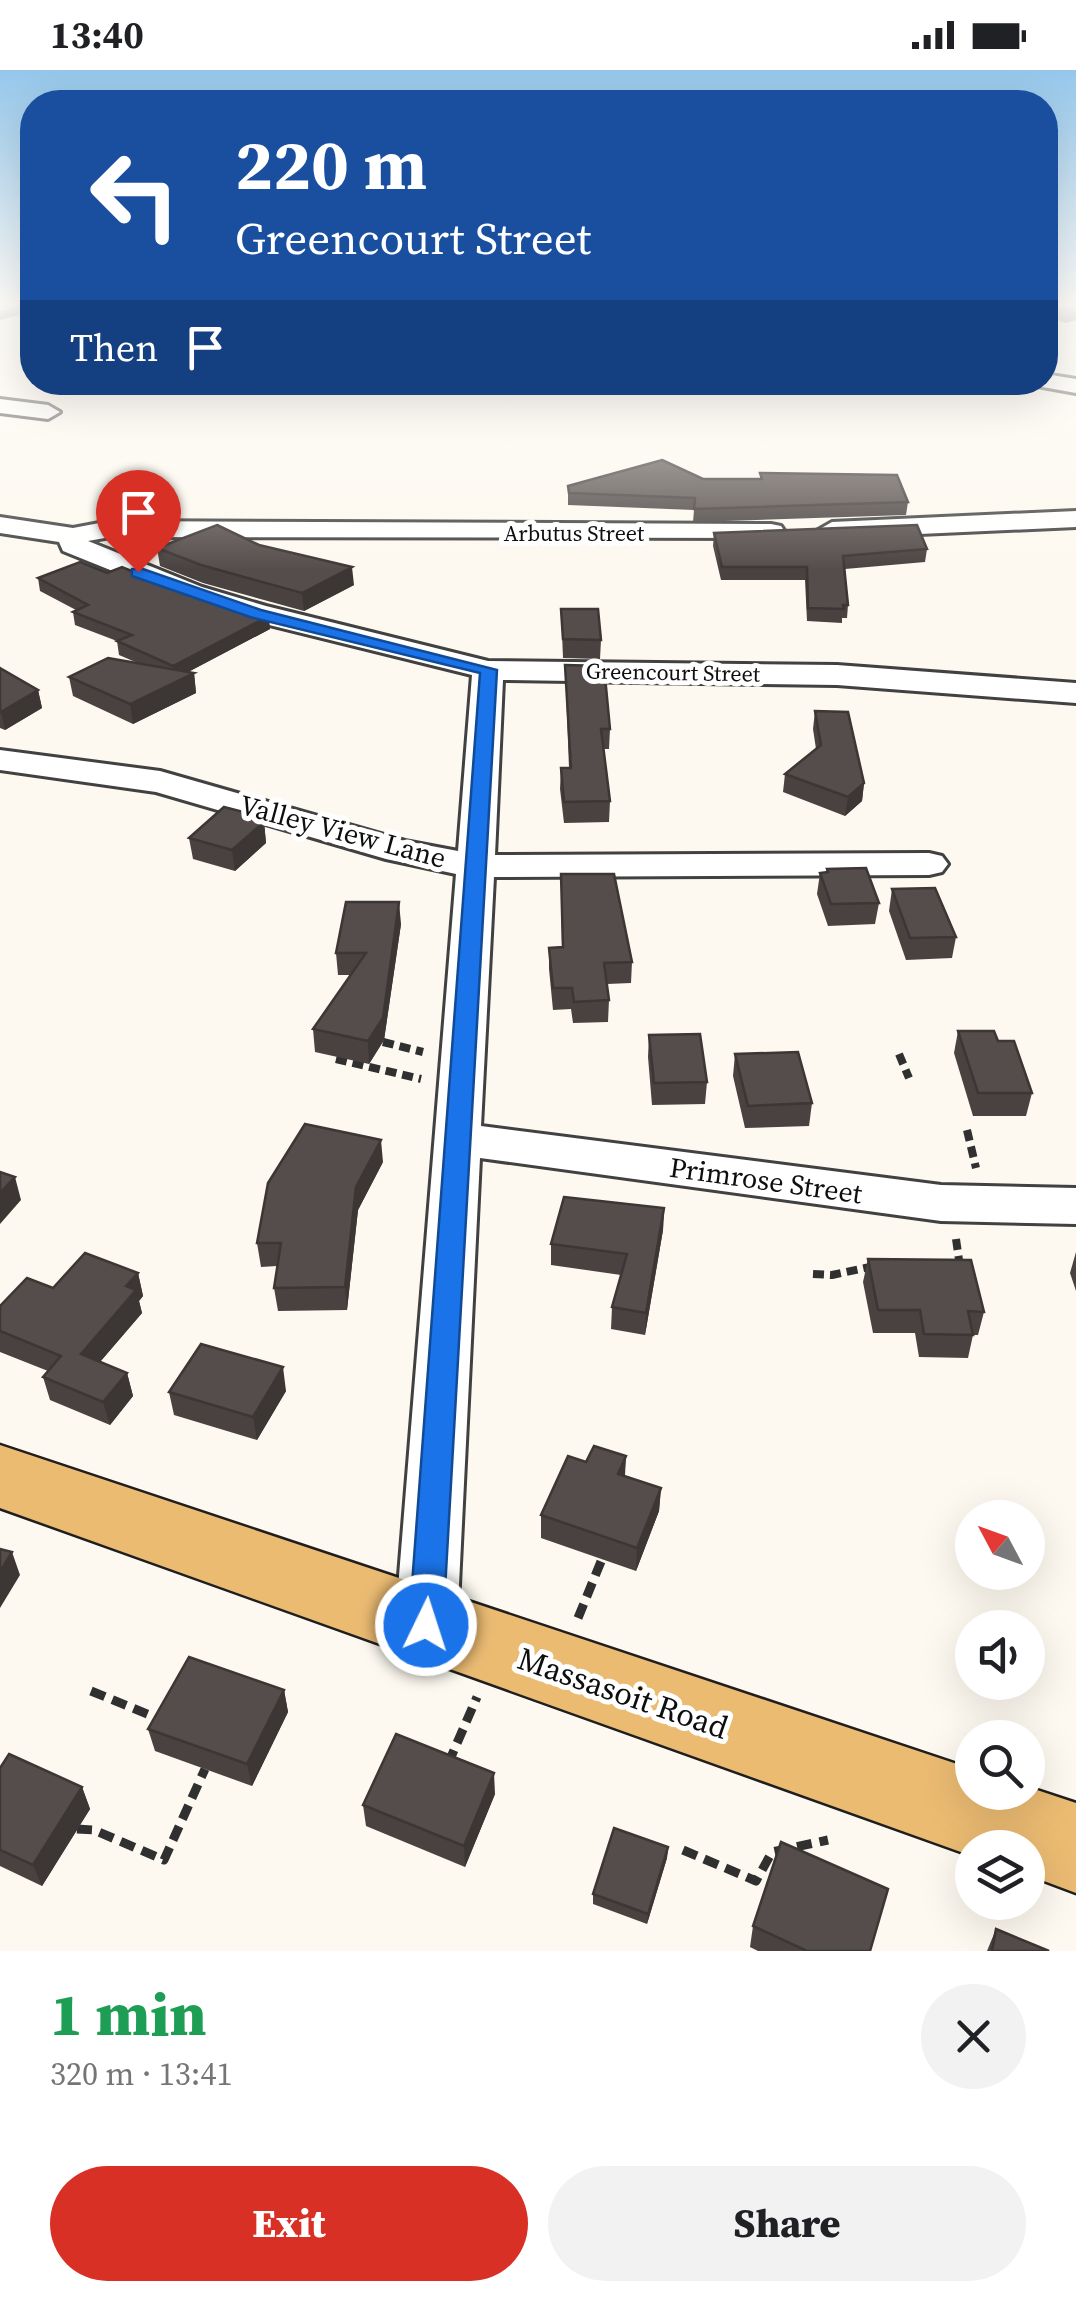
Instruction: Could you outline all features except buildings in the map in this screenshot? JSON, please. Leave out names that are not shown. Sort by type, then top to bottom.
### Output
[{"type":"main road","name":"Massasoit Road","points":[[0,1476],[1076,1848]]},
{"type":"street","points":[[0,406],[48,412]]},
{"type":"street","name":"Arbutus Street","points":[[73,536],[110,529],[804,531],[1076,519]]},
{"type":"street","name":"Greencourt Street","points":[[0,526],[73,536],[72,545],[192,593],[256,613],[488,670],[837,675],[1076,693]]},
{"type":"street","points":[[462,1638],[458,1139],[488,670]]},
{"type":"street","name":"Valley View Lane","points":[[0,760],[160,782],[399,851],[474,866],[929,864]]},
{"type":"street","name":"Primrose Street","points":[[458,1139],[941,1203],[1076,1206]]},
{"type":"path","points":[[899,1054],[908,1078]]},
{"type":"path","points":[[336,1059],[461,1089]]},
{"type":"path","points":[[967,1130],[974,1158]]},
{"type":"path","points":[[813,1274],[848,1273],[886,1264]]},
{"type":"path","points":[[942,1264],[960,1269]]},
{"type":"path","points":[[443,1774],[462,1638]]},
{"type":"path","points":[[92,1691],[157,1718]]},
{"type":"path","points":[[77,1829],[94,1830],[164,1860],[204,1770]]},
{"type":"path","points":[[683,1850],[756,1881],[772,1852],[828,1840]]},
{"type":"route","points":[[138,572],[256,613],[488,670],[426,1625]]}]
